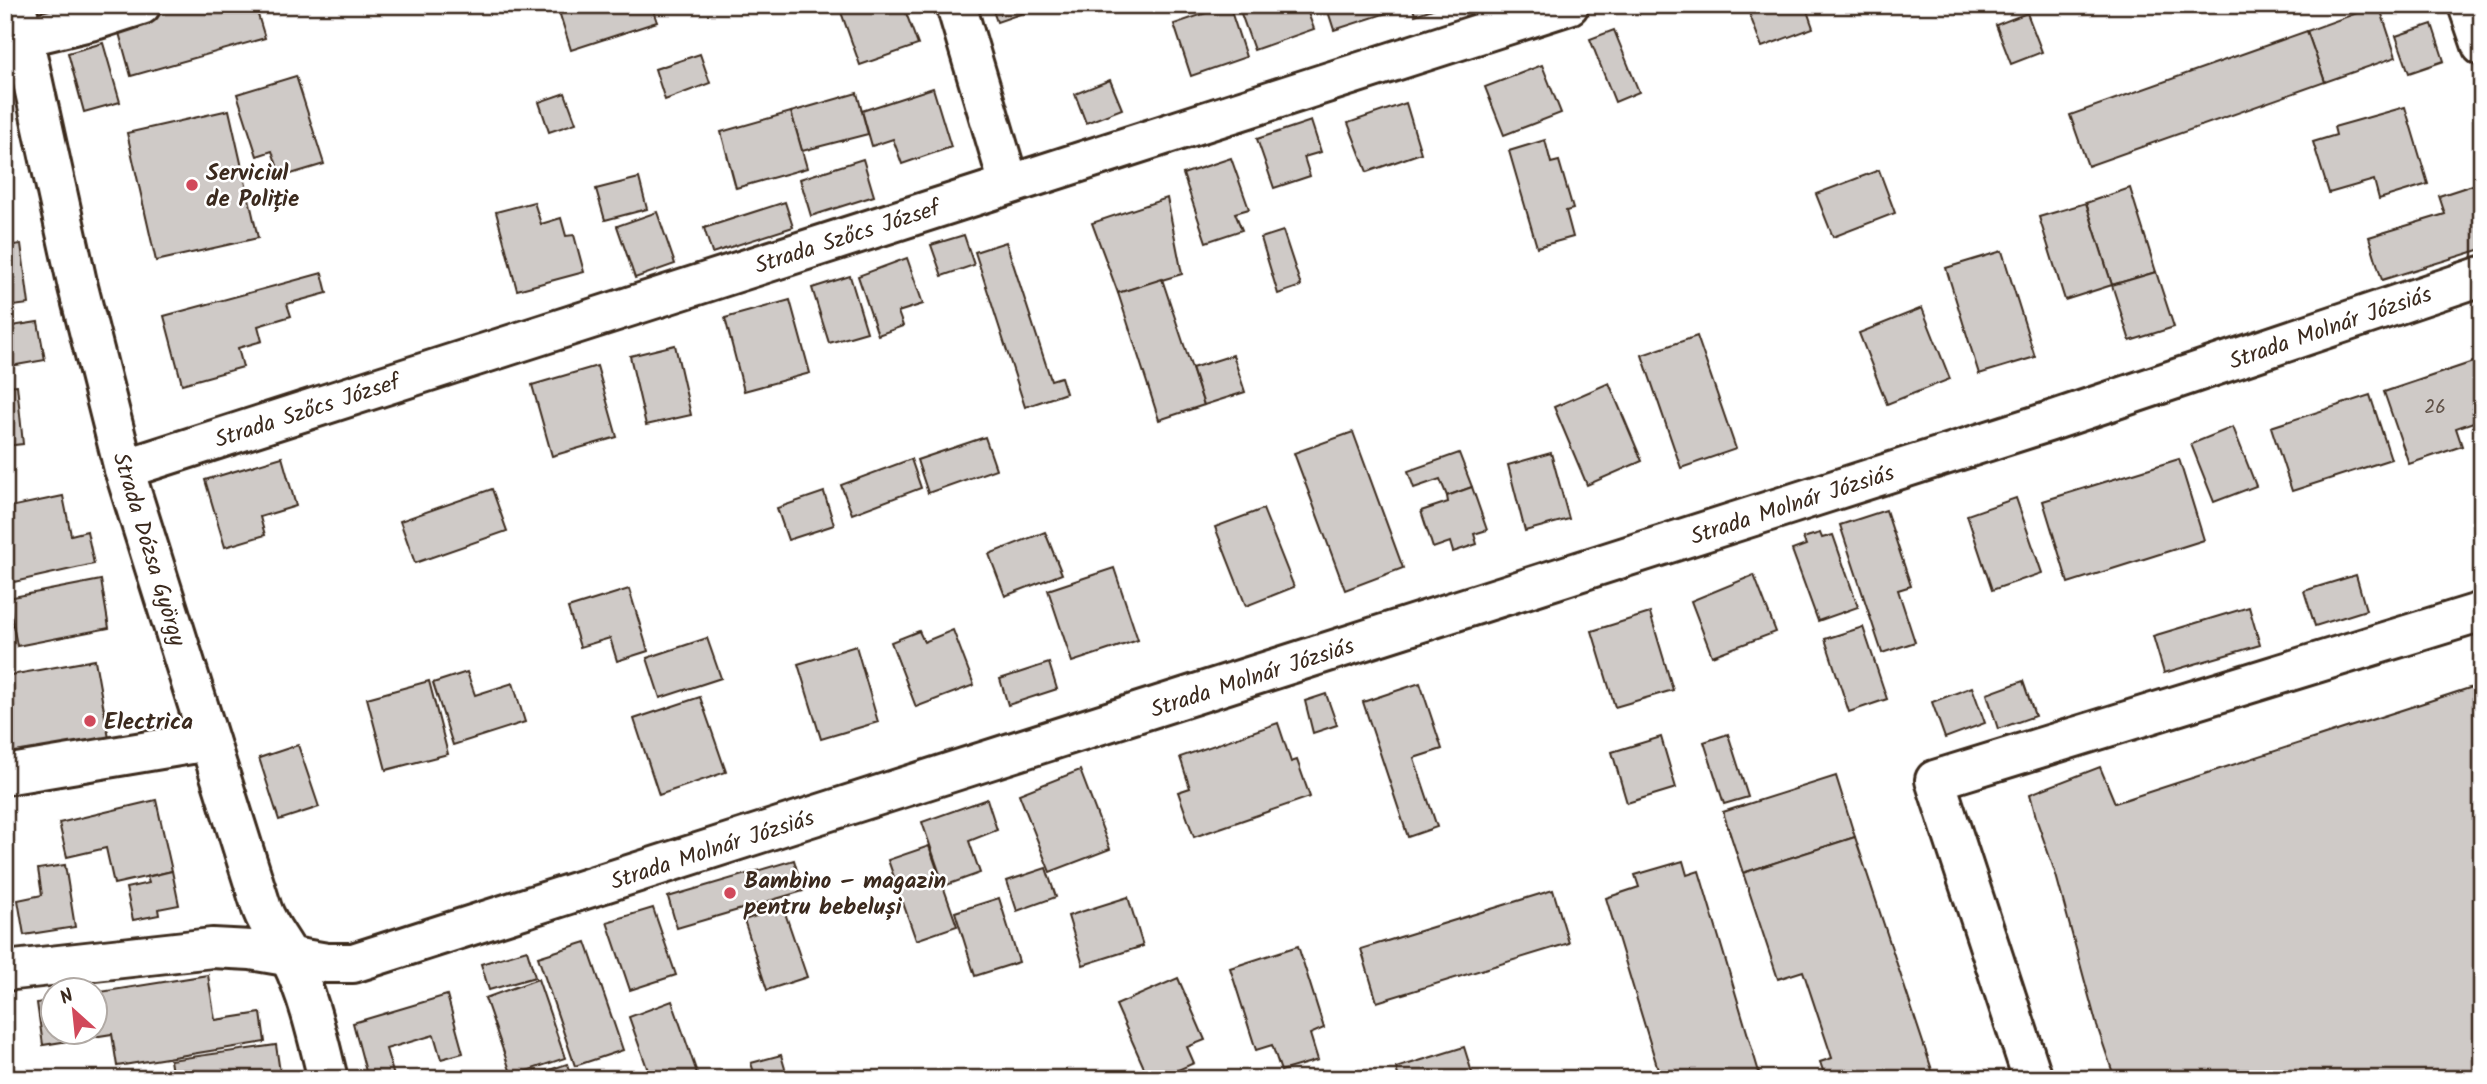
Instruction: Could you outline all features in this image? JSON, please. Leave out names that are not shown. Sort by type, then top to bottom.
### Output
[{"type":"street","points":[[20,21],[98,19],[141,5]]},
{"type":"street","points":[[957,5],[1009,184]]},
{"type":"street","name":"Strada Szőcs József","points":[[124,469],[1569,5]]},
{"type":"street","points":[[2468,5],[2482,46]]},
{"type":"street","name":"Strada Dózsa György","points":[[20,21],[78,287],[124,469],[267,925],[290,957],[304,988],[328,1079]]},
{"type":"street","name":"Strada Molnár Józsiás","points":[[5,971],[212,948],[251,950],[327,963],[354,963],[2048,422],[2482,276]]},
{"type":"street","points":[[2033,1079],[1935,780],[2482,612]]},
{"type":"street","points":[[5,775],[209,741]]},
{"type":"building","points":[[173,5],[255,5],[265,38],[131,76],[116,22]]},
{"type":"building","points":[[557,5],[651,5],[657,22],[571,50]]},
{"type":"building","points":[[861,5],[903,5],[918,45],[860,65],[841,12]]},
{"type":"building","points":[[991,5],[1046,5],[997,22]]},
{"type":"building","points":[[1229,5],[1246,57],[1191,76],[1174,24]]},
{"type":"building","points":[[1238,5],[1305,5],[1314,29],[1254,50]]},
{"type":"building","points":[[1326,5],[1387,5],[1390,12],[1334,30]]},
{"type":"building","points":[[1412,5],[1444,5],[1415,15]]},
{"type":"building","points":[[1746,5],[1805,5],[1813,28],[1762,47]]},
{"type":"building","points":[[2379,5],[2396,57],[2325,82],[2307,31]]},
{"type":"building","points":[[2027,13],[2042,52],[2011,64],[1996,25]]},
{"type":"building","points":[[2432,24],[2444,61],[2409,73],[2396,36]]},
{"type":"building","points":[[1614,30],[1639,92],[1615,102],[1590,39]]},
{"type":"building","points":[[2307,31],[2325,82],[2088,166],[2070,115]]},
{"type":"building","points":[[103,43],[120,102],[84,112],[68,53]]},
{"type":"building","points":[[700,54],[710,83],[665,100],[655,69]]},
{"type":"building","points":[[1542,65],[1561,113],[1504,135],[1485,87]]},
{"type":"building","points":[[296,76],[324,164],[281,177],[272,151],[257,156],[237,94]]},
{"type":"building","points":[[1110,80],[1122,109],[1086,123],[1075,94]]},
{"type":"building","points":[[933,88],[951,147],[902,164],[893,139],[872,146],[862,111]]},
{"type":"building","points":[[565,93],[576,123],[549,132],[539,102]]},
{"type":"building","points":[[857,93],[868,134],[802,151],[791,112]]},
{"type":"building","points":[[1406,103],[1421,153],[1367,172],[1348,123]]},
{"type":"building","points":[[2405,107],[2428,184],[2379,199],[2374,180],[2329,193],[2313,142],[2336,135],[2334,127]]},
{"type":"building","name":"Serviciul de Poliție","points":[[229,110],[258,238],[156,261],[127,133]]},
{"type":"building","points":[[791,112],[807,168],[736,188],[721,132]]},
{"type":"building","points":[[1311,121],[1321,152],[1304,157],[1310,176],[1274,188],[1257,139]]},
{"type":"building","points":[[1545,140],[1551,163],[1559,161],[1573,209],[1566,211],[1573,237],[1537,247],[1509,151]]},
{"type":"building","points":[[1231,158],[1249,209],[1235,213],[1242,230],[1206,242],[1183,174]]},
{"type":"building","points":[[863,159],[874,196],[811,216],[800,179]]},
{"type":"building","points":[[1879,170],[1895,213],[1833,237],[1816,194]]},
{"type":"building","points":[[639,178],[647,209],[605,220],[596,189]]},
{"type":"building","points":[[2482,182],[2482,249],[2382,280],[2369,237],[2445,214],[2439,196]]},
{"type":"building","points":[[2130,188],[2156,272],[2112,285],[2086,203]]},
{"type":"building","points":[[1167,198],[1182,274],[1118,293],[1092,223]]},
{"type":"building","points":[[534,202],[541,224],[561,218],[566,236],[574,235],[584,272],[517,290],[496,212]]},
{"type":"building","points":[[785,202],[793,227],[712,253],[704,228]]},
{"type":"building","points":[[2086,203],[2112,285],[2065,300],[2039,217]]},
{"type":"building","points":[[657,212],[675,264],[635,278],[617,226]]},
{"type":"building","points":[[1283,231],[1301,286],[1278,294],[1261,238]]},
{"type":"building","points":[[964,235],[974,265],[942,276],[931,245]]},
{"type":"building","points":[[1006,242],[1051,380],[1061,377],[1066,393],[1025,407],[975,252]]},
{"type":"building","points":[[21,244],[29,304],[5,307],[5,246]]},
{"type":"building","points":[[2002,251],[2035,357],[1979,374],[1946,268]]},
{"type":"building","points":[[907,258],[923,304],[898,312],[903,326],[878,335],[858,276]]},
{"type":"building","points":[[2156,272],[2174,327],[2130,341],[2112,285]]},
{"type":"building","points":[[322,273],[327,293],[287,304],[291,316],[258,326],[262,341],[238,348],[243,367],[182,384],[164,316]]},
{"type":"building","points":[[850,276],[867,332],[829,343],[812,288]]},
{"type":"building","points":[[1162,279],[1204,405],[1159,420],[1118,293]]},
{"type":"building","points":[[790,300],[810,373],[744,391],[725,318]]},
{"type":"building","points":[[1922,308],[1950,379],[1887,404],[1859,333]]},
{"type":"building","points":[[38,322],[45,360],[5,367],[5,327]]},
{"type":"building","points":[[1697,336],[1736,449],[1681,468],[1642,355]]},
{"type":"building","points":[[675,345],[691,415],[646,425],[630,356]]},
{"type":"building","points":[[1233,355],[1245,392],[1204,405],[1192,368]]},
{"type":"building","points":[[2482,359],[2482,419],[2456,428],[2462,446],[2409,464],[2384,392]]},
{"type":"building","points":[[597,366],[617,437],[552,456],[532,385]]},
{"type":"building","points":[[1609,383],[1642,461],[1587,485],[1554,407]]},
{"type":"building","points":[[17,385],[23,444],[5,446],[5,386]]},
{"type":"building","points":[[2370,395],[2391,459],[2292,491],[2271,427]]},
{"type":"building","points":[[2233,427],[2256,486],[2214,502],[2191,444]]},
{"type":"building","points":[[1353,432],[1403,568],[1345,590],[1294,453]]},
{"type":"building","points":[[985,437],[996,469],[928,493],[917,460]]},
{"type":"building","points":[[1459,453],[1472,487],[1447,496],[1440,479],[1414,488],[1408,471]]},
{"type":"building","points":[[1551,453],[1569,519],[1525,531],[1508,465]]},
{"type":"building","points":[[282,457],[296,506],[260,517],[265,535],[225,547],[205,480]]},
{"type":"building","points":[[911,459],[921,488],[852,514],[841,485]]},
{"type":"building","points":[[2179,459],[2204,540],[2068,583],[2043,501]]},
{"type":"building","points":[[1472,487],[1487,530],[1474,534],[1477,544],[1453,552],[1450,542],[1433,548],[1421,511],[1448,502],[1447,496]]},
{"type":"building","points":[[492,489],[507,531],[415,563],[400,521]]},
{"type":"building","points":[[824,492],[834,525],[788,540],[777,508]]},
{"type":"building","points":[[63,496],[71,535],[87,531],[94,564],[5,584],[5,508]]},
{"type":"building","points":[[2016,498],[2042,573],[1992,590],[1967,515]]},
{"type":"building","points":[[1263,509],[1294,587],[1246,606],[1215,527]]},
{"type":"building","points":[[1886,510],[1911,586],[1898,590],[1915,642],[1882,653],[1840,525]]},
{"type":"building","points":[[1045,532],[1062,574],[1005,596],[989,554]]},
{"type":"building","points":[[1820,533],[1822,538],[1833,535],[1858,607],[1818,621],[1792,550],[1806,545],[1803,538]]},
{"type":"building","points":[[1114,568],[1138,640],[1072,662],[1048,590]]},
{"type":"building","points":[[1754,575],[1776,632],[1712,656],[1691,601]]},
{"type":"building","points":[[2356,575],[2366,610],[2315,626],[2304,591]]},
{"type":"building","points":[[101,580],[109,628],[17,646],[8,598]]},
{"type":"building","points":[[629,589],[648,651],[617,661],[610,638],[580,647],[568,608]]},
{"type":"building","points":[[2249,607],[2260,645],[2164,673],[2153,636]]},
{"type":"building","points":[[1650,613],[1673,690],[1615,707],[1592,631]]},
{"type":"building","points":[[1863,627],[1887,699],[1849,712],[1825,639]]},
{"type":"building","points":[[953,630],[974,685],[916,707],[891,642],[919,631],[924,642]]},
{"type":"building","points":[[707,638],[721,678],[660,698],[647,658]]},
{"type":"building","points":[[856,646],[878,722],[821,739],[798,664]]},
{"type":"building","points":[[95,660],[110,744],[5,762],[5,676]]},
{"type":"building","points":[[1049,663],[1057,689],[1008,705],[1000,679]]},
{"type":"building","points":[[467,672],[475,695],[513,683],[525,722],[453,745],[433,683]]},
{"type":"building","points":[[429,681],[448,754],[386,770],[367,698]]},
{"type":"building","points":[[2023,681],[2035,716],[1998,729],[1987,694]]},
{"type":"building","points":[[1420,683],[1442,749],[1414,758],[1437,827],[1408,837],[1363,702]]},
{"type":"building","points":[[2482,684],[2482,1079],[2115,1079],[2097,1026],[2056,875],[2030,794],[2100,767],[2115,803]]},
{"type":"building","points":[[1972,687],[1985,723],[1945,738],[1932,702]]},
{"type":"building","points":[[1326,694],[1337,725],[1313,733],[1305,701]]},
{"type":"building","points":[[700,697],[726,772],[659,795],[634,719]]},
{"type":"building","points":[[1278,723],[1291,762],[1297,760],[1310,797],[1194,837],[1178,792],[1190,788],[1180,757]]},
{"type":"building","points":[[1728,734],[1748,797],[1724,804],[1704,742]]},
{"type":"building","points":[[1661,737],[1676,788],[1627,803],[1612,752]]},
{"type":"building","points":[[298,745],[319,807],[279,820],[259,758]]},
{"type":"building","points":[[1080,770],[1110,849],[1050,872],[1019,794]]},
{"type":"building","points":[[1836,776],[1855,837],[1743,873],[1723,812]]},
{"type":"building","points":[[987,799],[997,830],[969,841],[980,873],[944,886],[922,822]]},
{"type":"building","points":[[156,800],[172,871],[114,884],[106,848],[67,857],[59,823]]},
{"type":"building","points":[[1855,837],[1935,1079],[1826,1079],[1820,1062],[1832,1058],[1803,971],[1778,979],[1743,873]]},
{"type":"building","points":[[929,846],[957,926],[916,940],[888,860]]},
{"type":"building","points":[[794,860],[803,891],[677,928],[668,897]]},
{"type":"building","points":[[1683,861],[1687,875],[1699,871],[1761,1079],[1661,1079],[1606,898],[1639,887],[1635,875]]},
{"type":"building","points":[[65,865],[75,927],[24,935],[18,900],[42,895],[38,869]]},
{"type":"building","points":[[1046,868],[1056,897],[1017,911],[1007,881]]},
{"type":"building","points":[[172,871],[179,905],[158,909],[159,915],[133,920],[126,888],[149,883],[147,877]]},
{"type":"building","points":[[1553,890],[1569,943],[1377,1002],[1361,949]]},
{"type":"building","points":[[1128,897],[1143,946],[1083,965],[1068,916]]},
{"type":"building","points":[[999,898],[1019,962],[975,976],[955,912]]},
{"type":"building","points":[[783,907],[807,977],[767,990],[744,920]]},
{"type":"building","points":[[653,908],[676,975],[630,990],[607,922]]},
{"type":"building","points":[[586,942],[623,1050],[575,1066],[538,957]]},
{"type":"building","points":[[1298,946],[1324,1028],[1310,1034],[1318,1060],[1281,1071],[1272,1045],[1256,1050],[1230,968]]},
{"type":"building","points":[[527,950],[535,977],[489,990],[481,964]]},
{"type":"building","points":[[208,975],[215,1020],[261,1013],[265,1042],[117,1066],[112,1034],[108,1035],[108,991]]},
{"type":"building","points":[[1178,978],[1205,1040],[1187,1047],[1194,1063],[1158,1079],[1149,1079],[1116,1005]]},
{"type":"building","points":[[538,979],[565,1058],[512,1076],[485,998]]},
{"type":"building","points":[[447,995],[463,1053],[441,1059],[434,1035],[386,1049],[394,1076],[368,1079],[353,1023]]},
{"type":"building","points":[[672,1001],[697,1073],[681,1079],[651,1079],[629,1017]]},
{"type":"building","points":[[276,1045],[281,1079],[173,1079],[170,1060]]},
{"type":"building","points":[[1464,1047],[1474,1079],[1399,1079],[1396,1068]]},
{"type":"building","points":[[781,1055],[788,1079],[756,1079],[751,1063]]},
{"type":"building","points":[[567,1064],[572,1079],[539,1079],[537,1074]]},
{"type":"place","name":"Serviciul de Poliție","points":[[192,185]]},
{"type":"place","name":"Electrica","points":[[90,721]]},
{"type":"place","name":"Bambino – magazin pentru bebeluși","points":[[730,893]]}]
